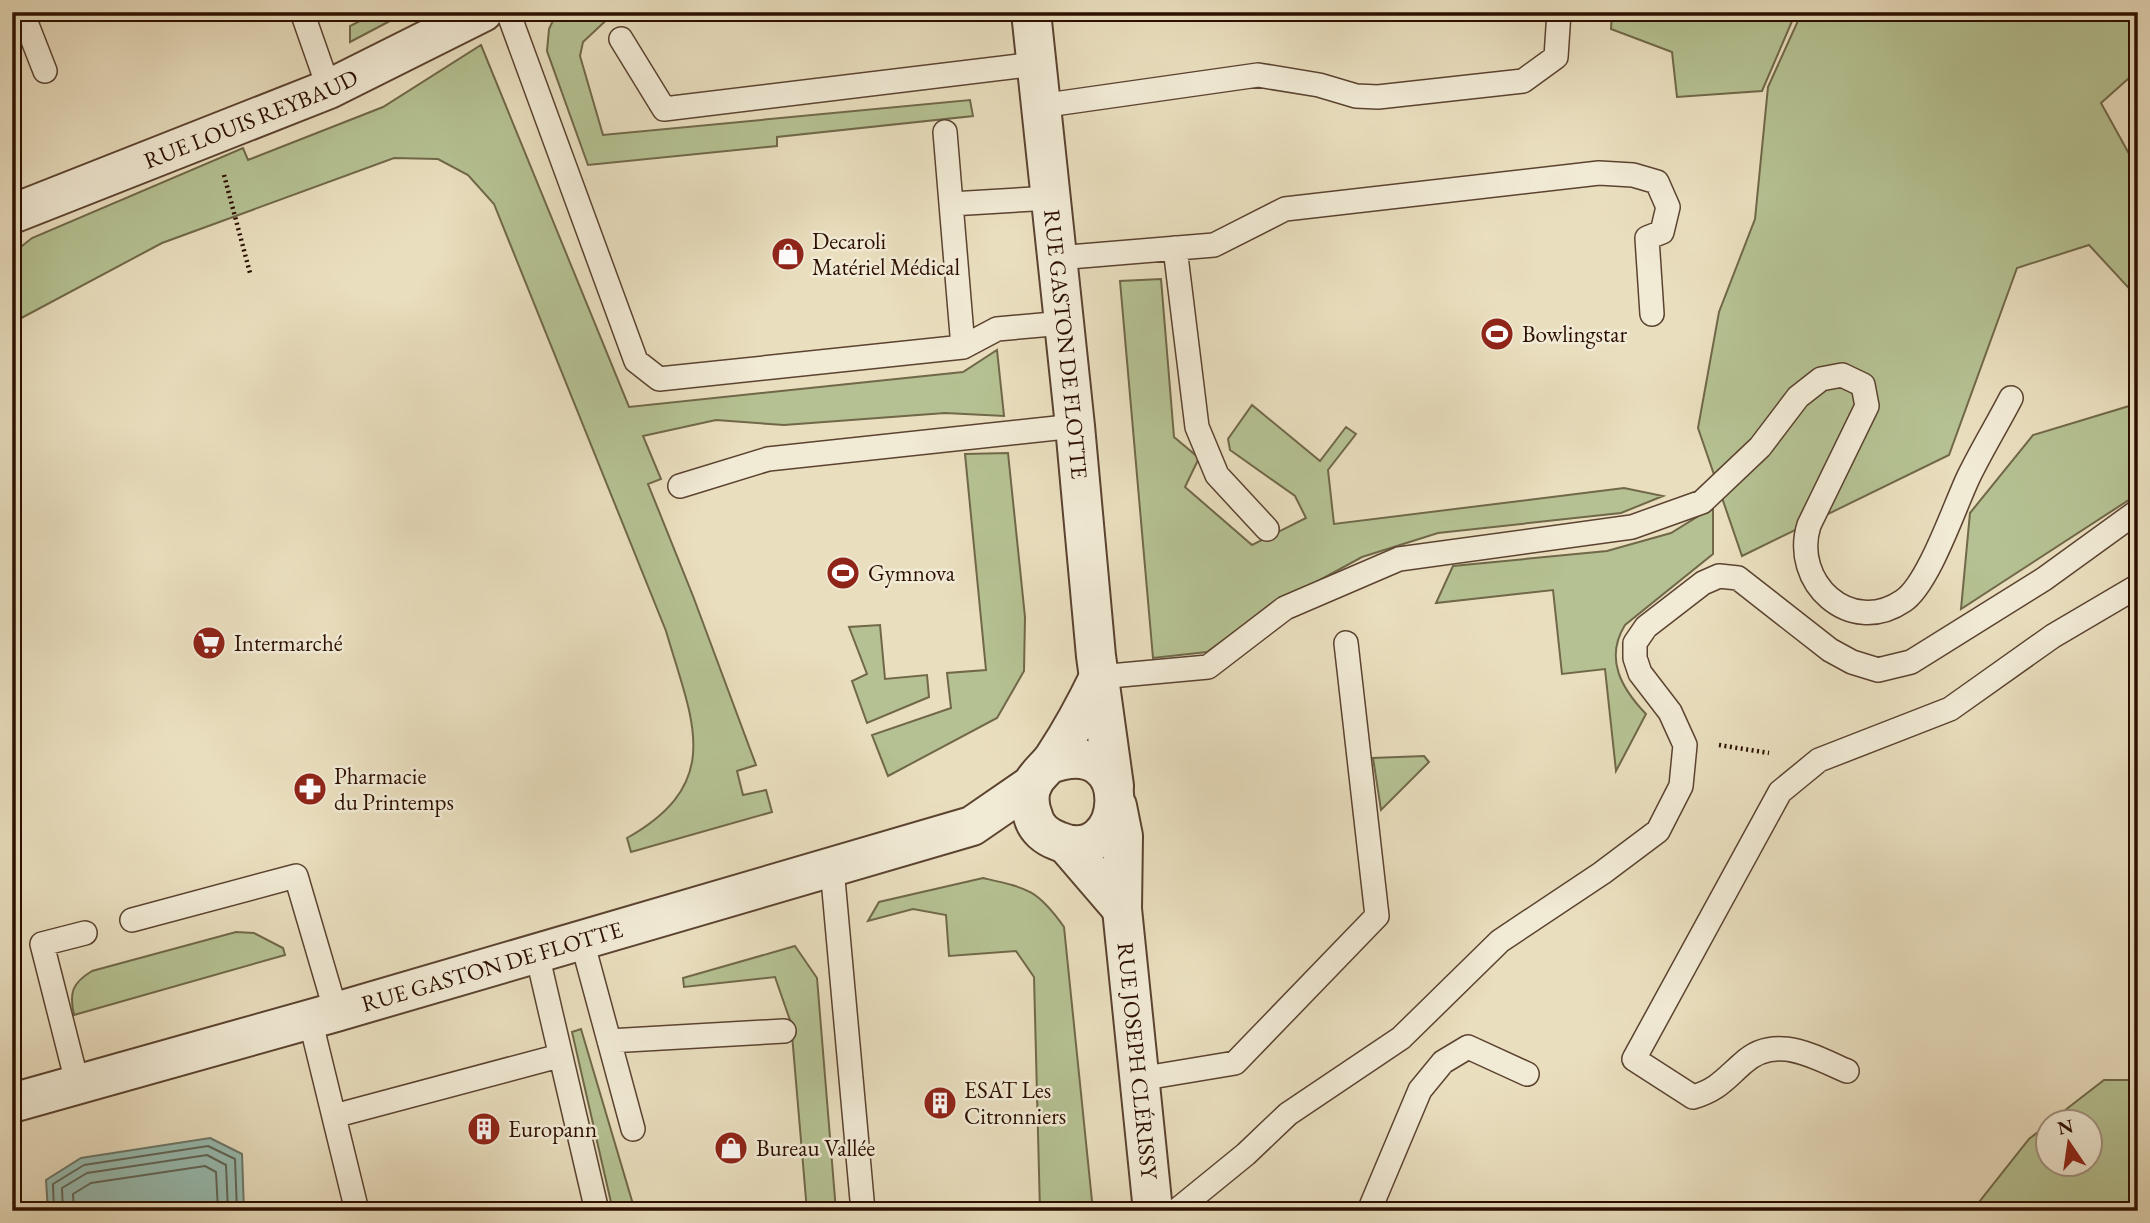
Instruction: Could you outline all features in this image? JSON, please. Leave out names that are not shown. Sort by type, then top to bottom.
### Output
[{"type":"street","name":"RUE LOUIS REYBAUD","points":[[12,214],[329,89],[483,12]]},
{"type":"street","name":"RUE GASTON DE FLOTTE","points":[[971,826],[1084,844],[1100,836],[1111,823],[1115,796],[1099,677],[1031,12]]},
{"type":"street","name":"RUE GASTON DE FLOTTE","points":[[1041,774],[1077,723],[1099,677]]},
{"type":"street","name":"RUE GASTON DE FLOTTE","points":[[12,1103],[537,954],[971,826],[1041,774],[1068,758],[1087,761],[1104,770],[1115,796]]},
{"type":"street","points":[[1041,774],[1029,803],[1031,812],[1034,821],[1056,841]]},
{"type":"street","name":"RUE JOSEPH CLÉRISSY","points":[[1115,796],[1123,836],[1122,909],[1153,1211]]},
{"type":"street","name":"RUE JOSEPH CLÉRISSY","points":[[1056,841],[1122,909]]},
{"type":"lane","points":[[22,12],[45,71]]},
{"type":"lane","points":[[302,12],[329,89]]},
{"type":"lane","points":[[508,12],[636,361],[659,379],[963,347],[997,329],[1064,323]]},
{"type":"lane","points":[[1040,106],[1258,75],[1319,85],[1356,96],[1378,97],[1523,81],[1556,57],[1559,12]]},
{"type":"lane","points":[[621,39],[664,109],[1036,64]]},
{"type":"lane","points":[[945,132],[963,347]]},
{"type":"lane","points":[[1057,258],[1213,245],[1284,209],[1599,173],[1633,175],[1657,182],[1668,207],[1662,232],[1647,238],[1652,314]]},
{"type":"lane","points":[[951,204],[1051,198]]},
{"type":"lane","points":[[1175,248],[1197,428],[1217,475],[1268,529]]},
{"type":"lane","points":[[1099,677],[1208,667],[1285,608],[1399,559],[1632,527],[1702,502],[1760,447],[1798,397],[1821,379],[1842,375],[1863,385],[1867,406],[1809,525],[1804,543],[1808,570],[1821,592],[1840,606],[1861,612],[1884,609],[1905,601],[1925,575],[1969,476],[2011,398]]},
{"type":"lane","points":[[680,486],[768,459],[1075,426]]},
{"type":"lane","points":[[1176,1211],[1246,1154],[1288,1114],[1401,1038],[1500,941],[1602,873],[1658,831],[1681,786],[1685,745],[1670,712],[1640,673],[1635,658],[1635,643],[1646,627],[1703,583],[1719,576],[1738,578],[1830,650],[1852,662],[1878,670],[1911,662],[2044,579],[2138,511]]},
{"type":"lane","points":[[1847,1071],[1798,1050],[1774,1046],[1751,1055],[1714,1090],[1693,1097],[1634,1059],[1780,792],[1819,760],[1950,709],[2053,636],[2138,586]]},
{"type":"lane","points":[[1139,1079],[1235,1063],[1377,916],[1346,643]]},
{"type":"lane","points":[[832,868],[863,1211]]},
{"type":"lane","points":[[132,920],[296,876],[323,1015],[334,1116],[357,1211]]},
{"type":"lane","points":[[78,1086],[42,944],[85,933]]},
{"type":"lane","points":[[582,941],[633,1129]]},
{"type":"lane","points":[[537,954],[597,1211]]},
{"type":"lane","points":[[609,1041],[784,1031]]},
{"type":"lane","points":[[1369,1211],[1420,1090],[1443,1062],[1468,1047],[1527,1074]]},
{"type":"lane","points":[[334,1116],[559,1056]]},
{"type":"path","points":[[215,134],[250,273]]},
{"type":"green space","points":[[377,12],[407,12],[350,42],[350,26]]},
{"type":"green space","points":[[557,12],[615,12],[583,42],[580,56],[603,135],[970,100],[973,116],[777,137],[777,146],[588,165],[547,51],[549,29]]},
{"type":"green space","points":[[1612,12],[1796,12],[1762,91],[1677,97],[1672,52],[1611,29]]},
{"type":"green space","points":[[1802,12],[2138,12],[2138,70],[2101,103],[2138,170],[2138,298],[2089,245],[2017,268],[1949,455],[1742,556],[1698,428],[1719,312],[1755,219],[1768,87]]},
{"type":"green space","points":[[481,45],[629,407],[963,372],[997,350],[1004,416],[945,413],[784,425],[716,420],[643,436],[661,479],[648,484],[756,765],[737,771],[743,795],[766,790],[772,812],[631,852],[627,838],[658,817],[679,795],[690,772],[693,747],[685,693],[666,631],[494,204],[468,175],[438,159],[394,158],[162,243],[12,323],[12,254],[32,238],[243,148],[248,160],[383,107]]},
{"type":"green space","points":[[1161,279],[1174,437],[1199,458],[1185,487],[1252,545],[1306,518],[1295,496],[1230,450],[1228,439],[1252,405],[1320,461],[1346,427],[1356,434],[1328,470],[1334,524],[1624,488],[1663,496],[1621,513],[1438,533],[1362,557],[1263,611],[1207,652],[1153,658],[1120,281]]},
{"type":"green space","points":[[2138,396],[2138,494],[1961,609],[1970,513],[2033,435],[2129,406]]},
{"type":"green space","points":[[1008,453],[1025,617],[1024,671],[997,718],[888,776],[872,735],[951,708],[947,673],[986,670],[965,454]]},
{"type":"green space","points":[[1713,507],[1713,554],[1625,625],[1619,638],[1616,662],[1619,673],[1623,684],[1646,714],[1616,771],[1605,669],[1562,674],[1553,590],[1436,603],[1453,566],[1607,551],[1671,533]]},
{"type":"green space","points":[[880,625],[885,679],[927,675],[929,697],[867,723],[852,681],[867,674],[849,627]]},
{"type":"green space","points":[[1424,756],[1429,762],[1381,810],[1373,758]]},
{"type":"green space","points":[[983,878],[1030,892],[1055,914],[1064,927],[1093,1211],[1040,1211],[1034,977],[1016,951],[949,956],[946,915],[913,909],[868,921],[879,902]]},
{"type":"green space","points":[[236,932],[254,933],[283,948],[285,955],[74,1015],[72,995],[76,984],[92,971]]},
{"type":"green space","points":[[795,946],[817,978],[836,1211],[807,1211],[791,1023],[775,977],[684,987],[683,978]]},
{"type":"green space","points":[[581,1029],[635,1211],[613,1211],[572,1032]]},
{"type":"green space","points":[[2104,1080],[2138,1080],[2138,1211],[1972,1211],[2035,1134],[2035,1178],[2104,1178],[2104,1108],[2068,1108]]},
{"type":"water","points":[[210,1138],[242,1154],[244,1211],[48,1211],[46,1180],[81,1158]]},
{"type":"place","name":"Decaroli Matériel Médical","points":[[788,254]]},
{"type":"place","name":"Bowlingstar","points":[[1497,334]]},
{"type":"place","name":"Gymnova","points":[[843,573]]},
{"type":"place","name":"Intermarché","points":[[209,643]]},
{"type":"place","name":"Pharmacie du Printemps","points":[[310,789]]},
{"type":"place","name":"ESAT Les Citronniers","points":[[940,1103]]},
{"type":"place","name":"Europann","points":[[484,1129]]},
{"type":"place","name":"Bureau Vallée","points":[[731,1148]]}]
